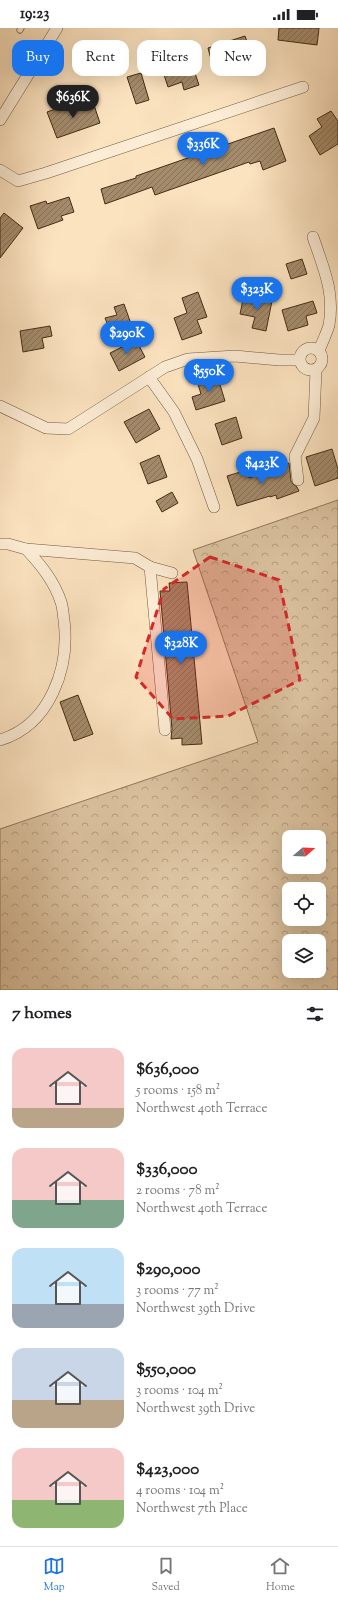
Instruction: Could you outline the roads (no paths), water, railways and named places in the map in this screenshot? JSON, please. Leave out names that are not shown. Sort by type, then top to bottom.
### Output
[{"type":"street","points":[[0,120],[57,28]]},
{"type":"street","points":[[0,170],[18,181],[303,87]]},
{"type":"street","points":[[313,237],[328,282],[332,304],[328,326],[319,351]]},
{"type":"street","points":[[315,348],[319,351],[323,359],[322,364],[316,370],[312,371],[303,368],[300,360],[302,351],[315,348]]},
{"type":"street","points":[[0,406],[46,428],[68,429],[165,367],[188,359],[235,356],[279,360],[300,360]]},
{"type":"street","points":[[298,480],[296,456],[314,418],[316,370]]},
{"type":"street","points":[[150,377],[174,412],[197,459],[214,507]]},
{"type":"street","points":[[0,544],[8,544],[26,549],[135,558],[150,567],[172,573]]},
{"type":"street","points":[[0,740],[19,732],[35,719],[48,703],[62,670],[65,652],[66,634],[62,604],[55,586],[42,566],[26,549]]},
{"type":"street","points":[[150,567],[165,730]]}]
